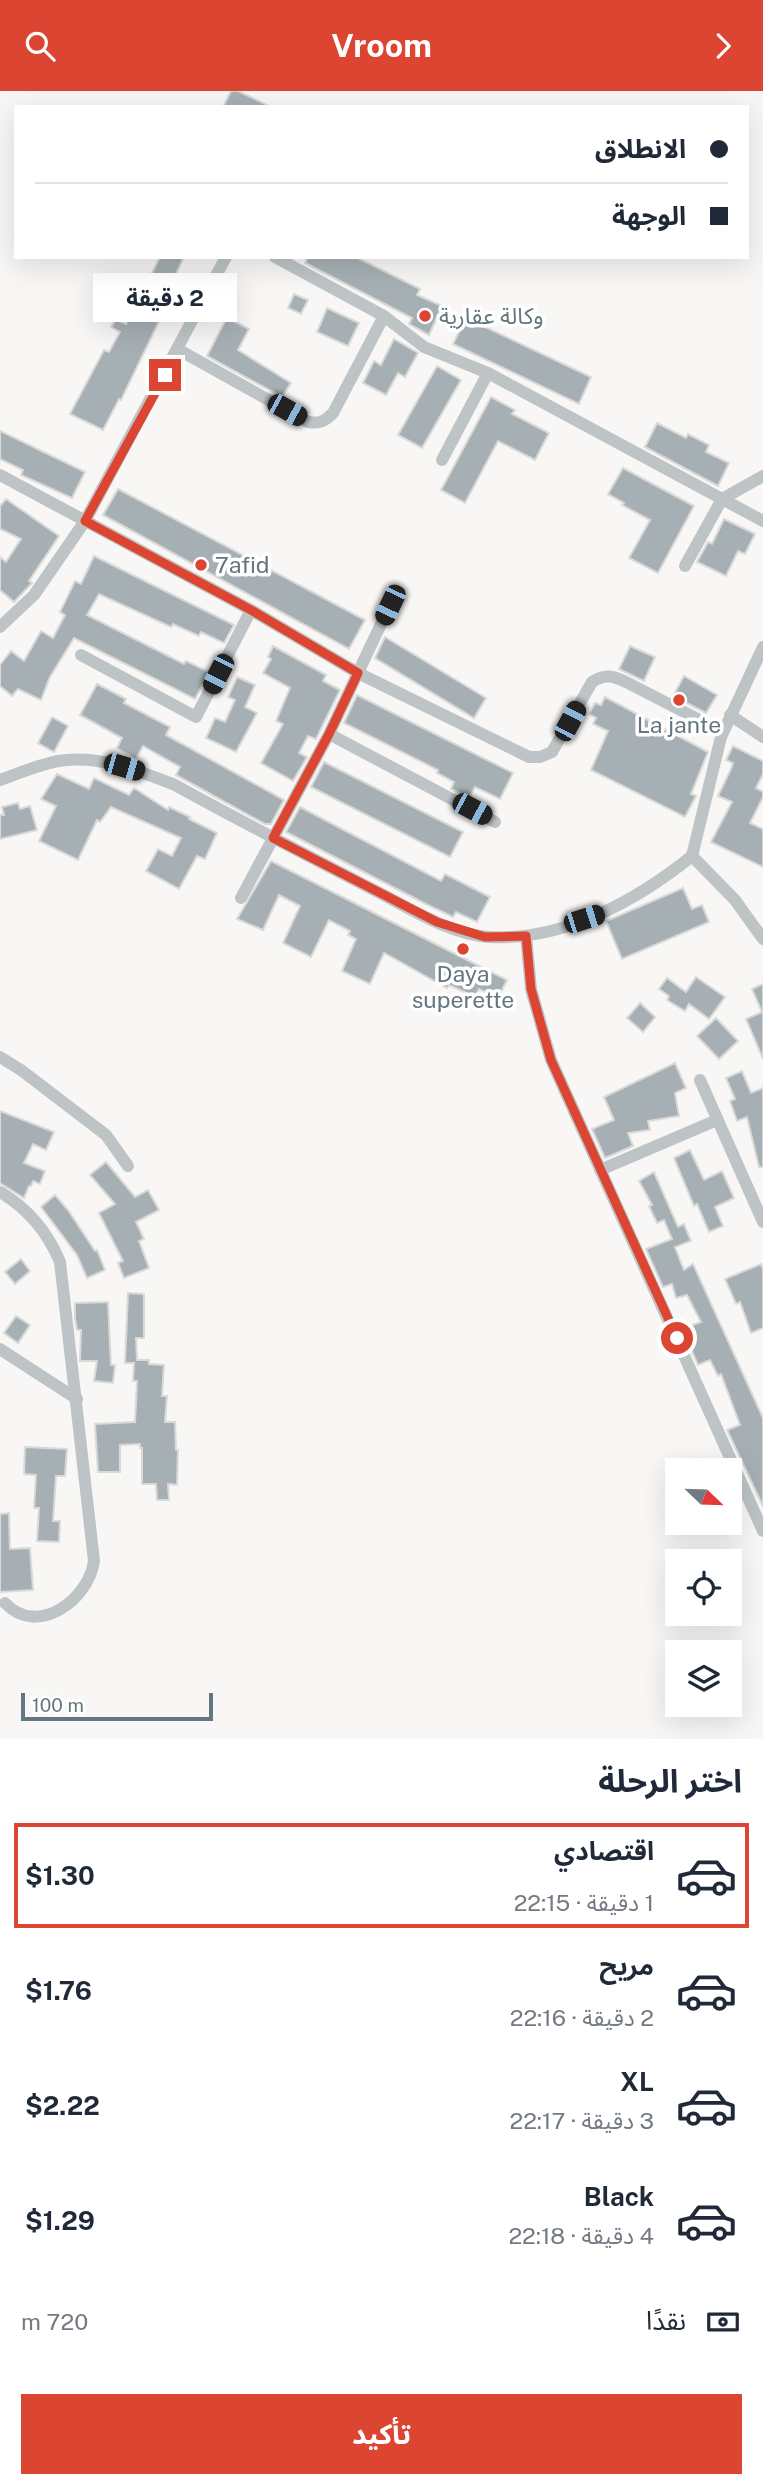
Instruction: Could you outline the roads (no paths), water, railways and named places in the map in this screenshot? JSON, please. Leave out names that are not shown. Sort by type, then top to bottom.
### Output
[{"type":"street","points":[[0,627],[34,596],[85,521],[179,350],[225,259]]},
{"type":"street","points":[[279,259],[383,316],[424,347],[488,373],[763,521]]},
{"type":"street","points":[[179,350],[308,422],[317,424],[333,413],[383,316]]},
{"type":"street","points":[[442,460],[488,373]]},
{"type":"street","points":[[0,475],[251,610],[358,673],[529,757],[540,757],[552,751],[592,682],[601,675],[614,676],[723,732]]},
{"type":"street","points":[[685,566],[722,499],[763,476]]},
{"type":"street","points":[[240,898],[329,734],[390,605]]},
{"type":"street","points":[[81,655],[196,717],[251,610]]},
{"type":"street","points":[[0,780],[61,761],[108,762],[175,785],[437,922],[485,937],[526,936],[603,913],[649,888],[692,856],[723,732],[763,647]]},
{"type":"street","points":[[730,715],[763,737]]},
{"type":"street","points":[[329,734],[495,822]]},
{"type":"street","points":[[692,856],[735,900],[763,939]]},
{"type":"street","points":[[526,936],[531,989],[551,1060],[763,1531]]},
{"type":"street","points":[[0,1057],[106,1135],[128,1166]]},
{"type":"street","points":[[700,1080],[763,1222]]},
{"type":"street","points":[[600,1170],[717,1120]]},
{"type":"street","points":[[0,1192],[15,1201],[35,1221],[52,1244],[60,1262],[94,1562],[92,1577],[76,1599],[46,1615],[21,1613],[5,1603]]},
{"type":"street","points":[[0,1349],[77,1399]]},
{"type":"place","name":"وكالة عقارية","points":[[425,316]]},
{"type":"place","name":"7afid","points":[[201,565]]},
{"type":"place","name":"La jante","points":[[679,700]]},
{"type":"place","name":"Daya superette","points":[[463,949]]}]
